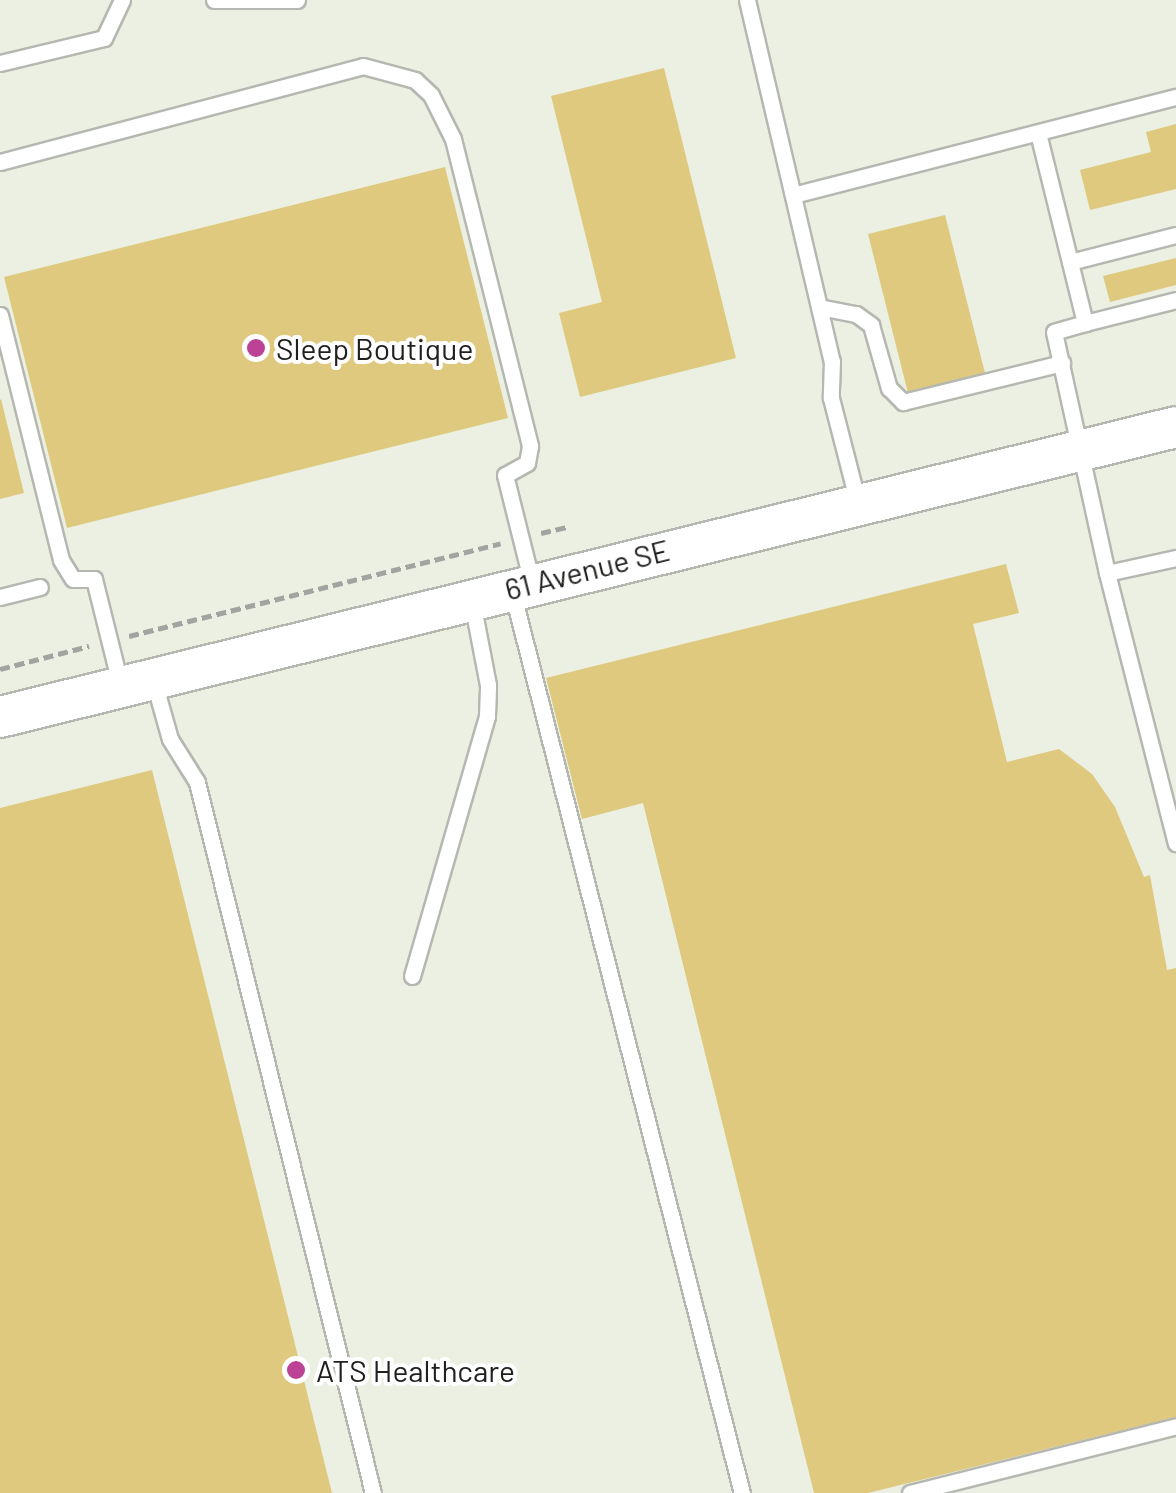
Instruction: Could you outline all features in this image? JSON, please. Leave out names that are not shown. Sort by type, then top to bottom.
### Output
[{"type":"street","name":"61 Avenue SE","points":[[0,717],[522,585],[1176,427]]},
{"type":"lane","points":[[0,63],[104,38],[122,0]]},
{"type":"lane","points":[[214,0],[297,0]]},
{"type":"lane","points":[[747,0],[820,306],[832,361],[831,398],[858,504]]},
{"type":"lane","points":[[0,162],[363,66],[415,80],[432,95],[453,139],[530,446],[528,463],[506,475],[521,538],[522,585],[742,1493]]},
{"type":"lane","points":[[793,196],[1176,97]]},
{"type":"lane","points":[[1038,133],[1086,323]]},
{"type":"lane","points":[[1070,262],[1176,235]]},
{"type":"lane","points":[[1176,300],[1054,332],[1107,572],[1176,842]]},
{"type":"lane","points":[[820,306],[856,314],[871,325],[889,388],[903,402],[1062,363]]},
{"type":"lane","points":[[0,315],[61,560],[72,579],[94,580],[110,641],[196,782],[373,1493]]},
{"type":"lane","points":[[1107,572],[1176,558]]},
{"type":"lane","points":[[0,597],[40,587]]},
{"type":"lane","points":[[412,976],[487,716],[488,685],[471,598]]},
{"type":"lane","points":[[910,1493],[1176,1426]]},
{"type":"path","points":[[0,669],[567,527]]},
{"type":"shaded area","points":[[0,0],[1176,0],[1176,1493],[0,1493]]},
{"type":"building","points":[[664,68],[736,358],[580,397],[559,313],[602,302],[551,96]]},
{"type":"building","points":[[1176,124],[1176,189],[1090,210],[1080,170],[1151,152],[1146,132]]},
{"type":"building","name":"Sleep Boutique","points":[[445,167],[508,418],[67,528],[4,277]]},
{"type":"building","points":[[945,215],[985,373],[908,393],[868,234]]},
{"type":"building","points":[[1176,258],[1176,285],[1110,302],[1103,276]]},
{"type":"building","points":[[0,400],[24,493],[0,499]]},
{"type":"building","points":[[1006,564],[1019,613],[973,624],[1007,762],[1059,749],[1092,774],[1115,807],[1144,877],[1150,875],[1167,970],[1176,968],[1176,1417],[868,1493],[814,1493],[643,803],[582,819],[546,678]]},
{"type":"building","points":[[152,770],[332,1493],[0,1493],[0,808]]},
{"type":"place","name":"Sleep Boutique","points":[[256,348]]},
{"type":"place","name":"ATS Healthcare","points":[[296,1370]]}]
